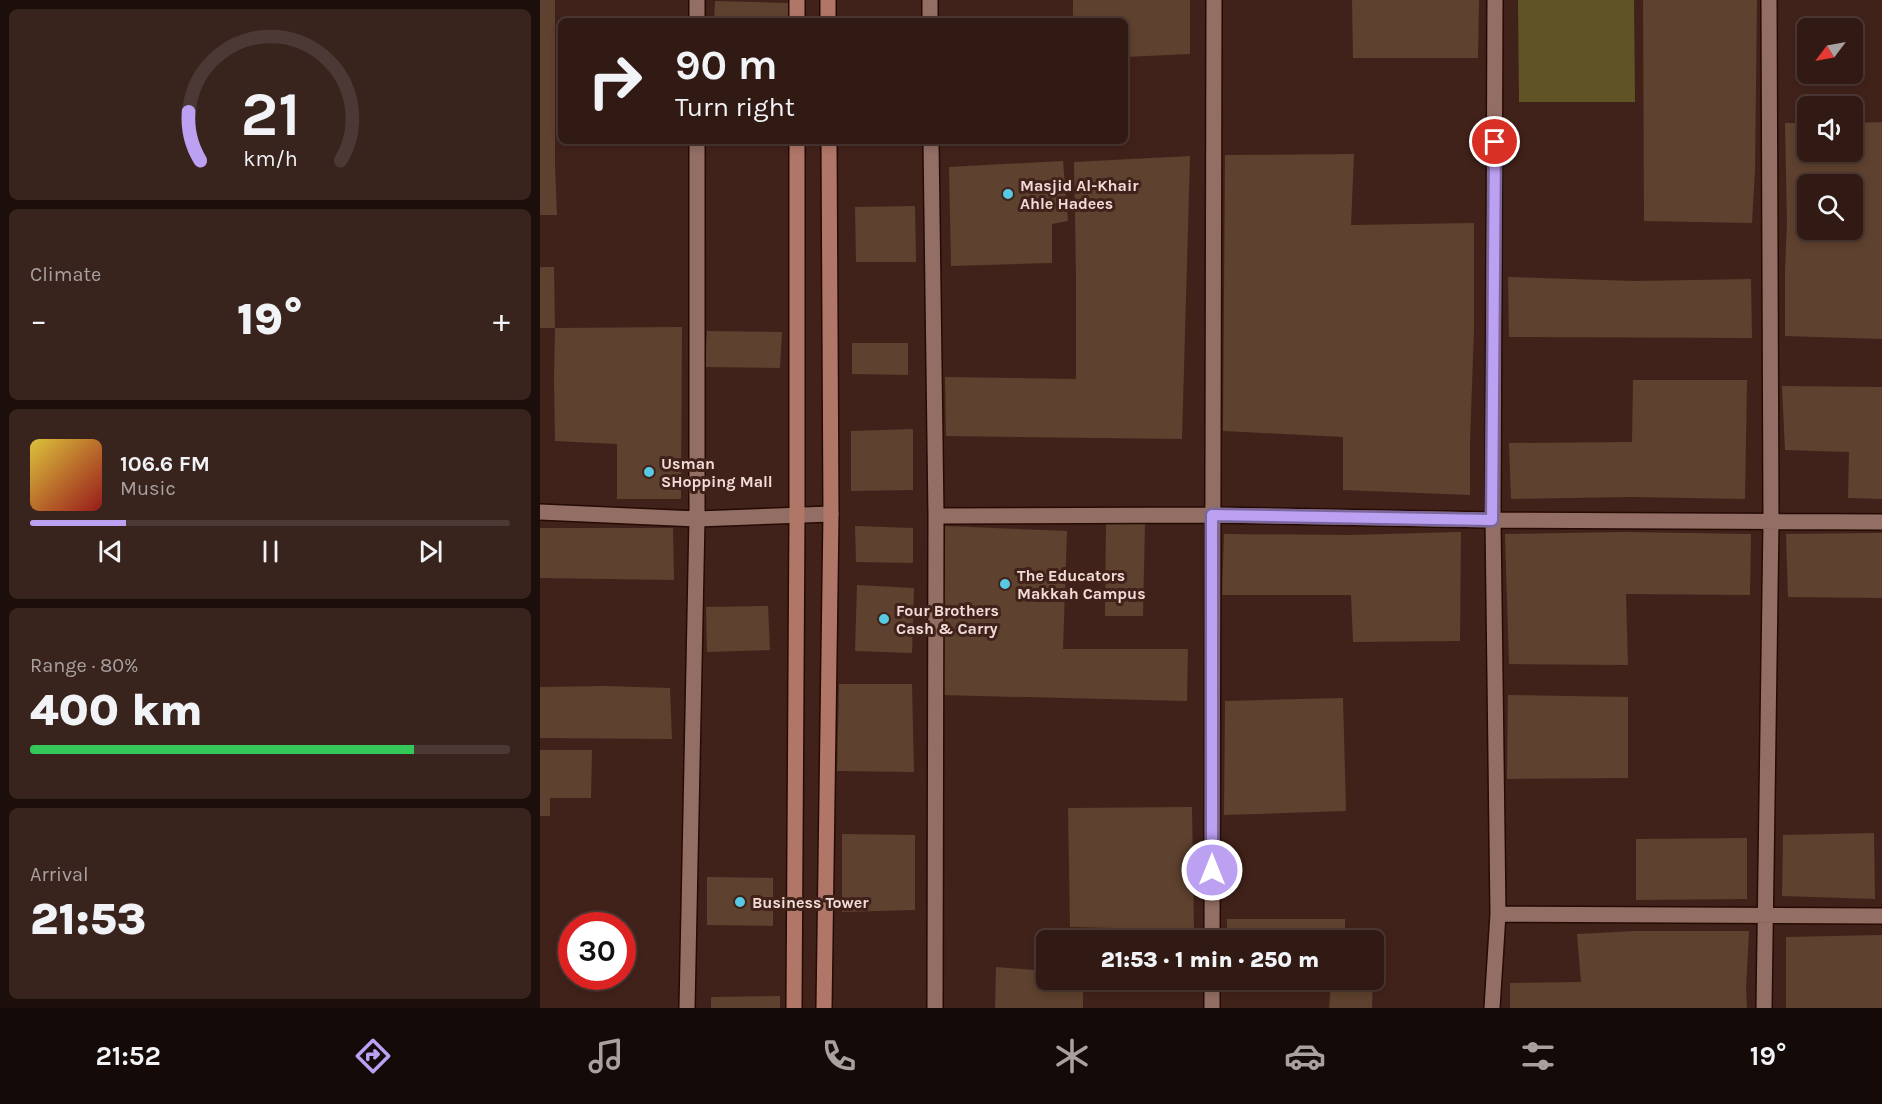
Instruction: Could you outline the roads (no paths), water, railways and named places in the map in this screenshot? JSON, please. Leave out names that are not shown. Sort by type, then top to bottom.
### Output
[{"type":"street","points":[[697,0],[697,18]]},
{"type":"street","points":[[797,0],[797,18]]},
{"type":"street","points":[[828,0],[828,18]]},
{"type":"street","points":[[930,0],[930,18]]},
{"type":"street","points":[[1212,930],[1214,0]]},
{"type":"street","points":[[1492,1008],[1498,914],[1492,520],[1495,0]]},
{"type":"street","points":[[1764,1008],[1771,522],[1769,0]]},
{"type":"street","points":[[687,1008],[697,519],[697,144]]},
{"type":"street","points":[[794,1008],[797,144]]},
{"type":"street","points":[[824,1008],[831,514],[828,144]]},
{"type":"street","points":[[931,144],[936,516],[935,1008]]},
{"type":"street","points":[[540,512],[697,519],[831,514]]},
{"type":"street","points":[[936,516],[1212,515],[1492,520],[1882,522]]},
{"type":"street","points":[[1498,914],[1882,916]]},
{"type":"street","points":[[1212,990],[1212,1008]]},
{"type":"place","name":"Masjid Al-Khair Ahle Hadees","points":[[1008,194]]},
{"type":"place","name":"Usman SHopping Mall","points":[[649,472]]},
{"type":"place","name":"The Educators Makkah Campus","points":[[1005,584]]},
{"type":"place","name":"Four Brothers Cash & Carry","points":[[884,619]]},
{"type":"place","name":"Business Tower","points":[[740,902]]}]
